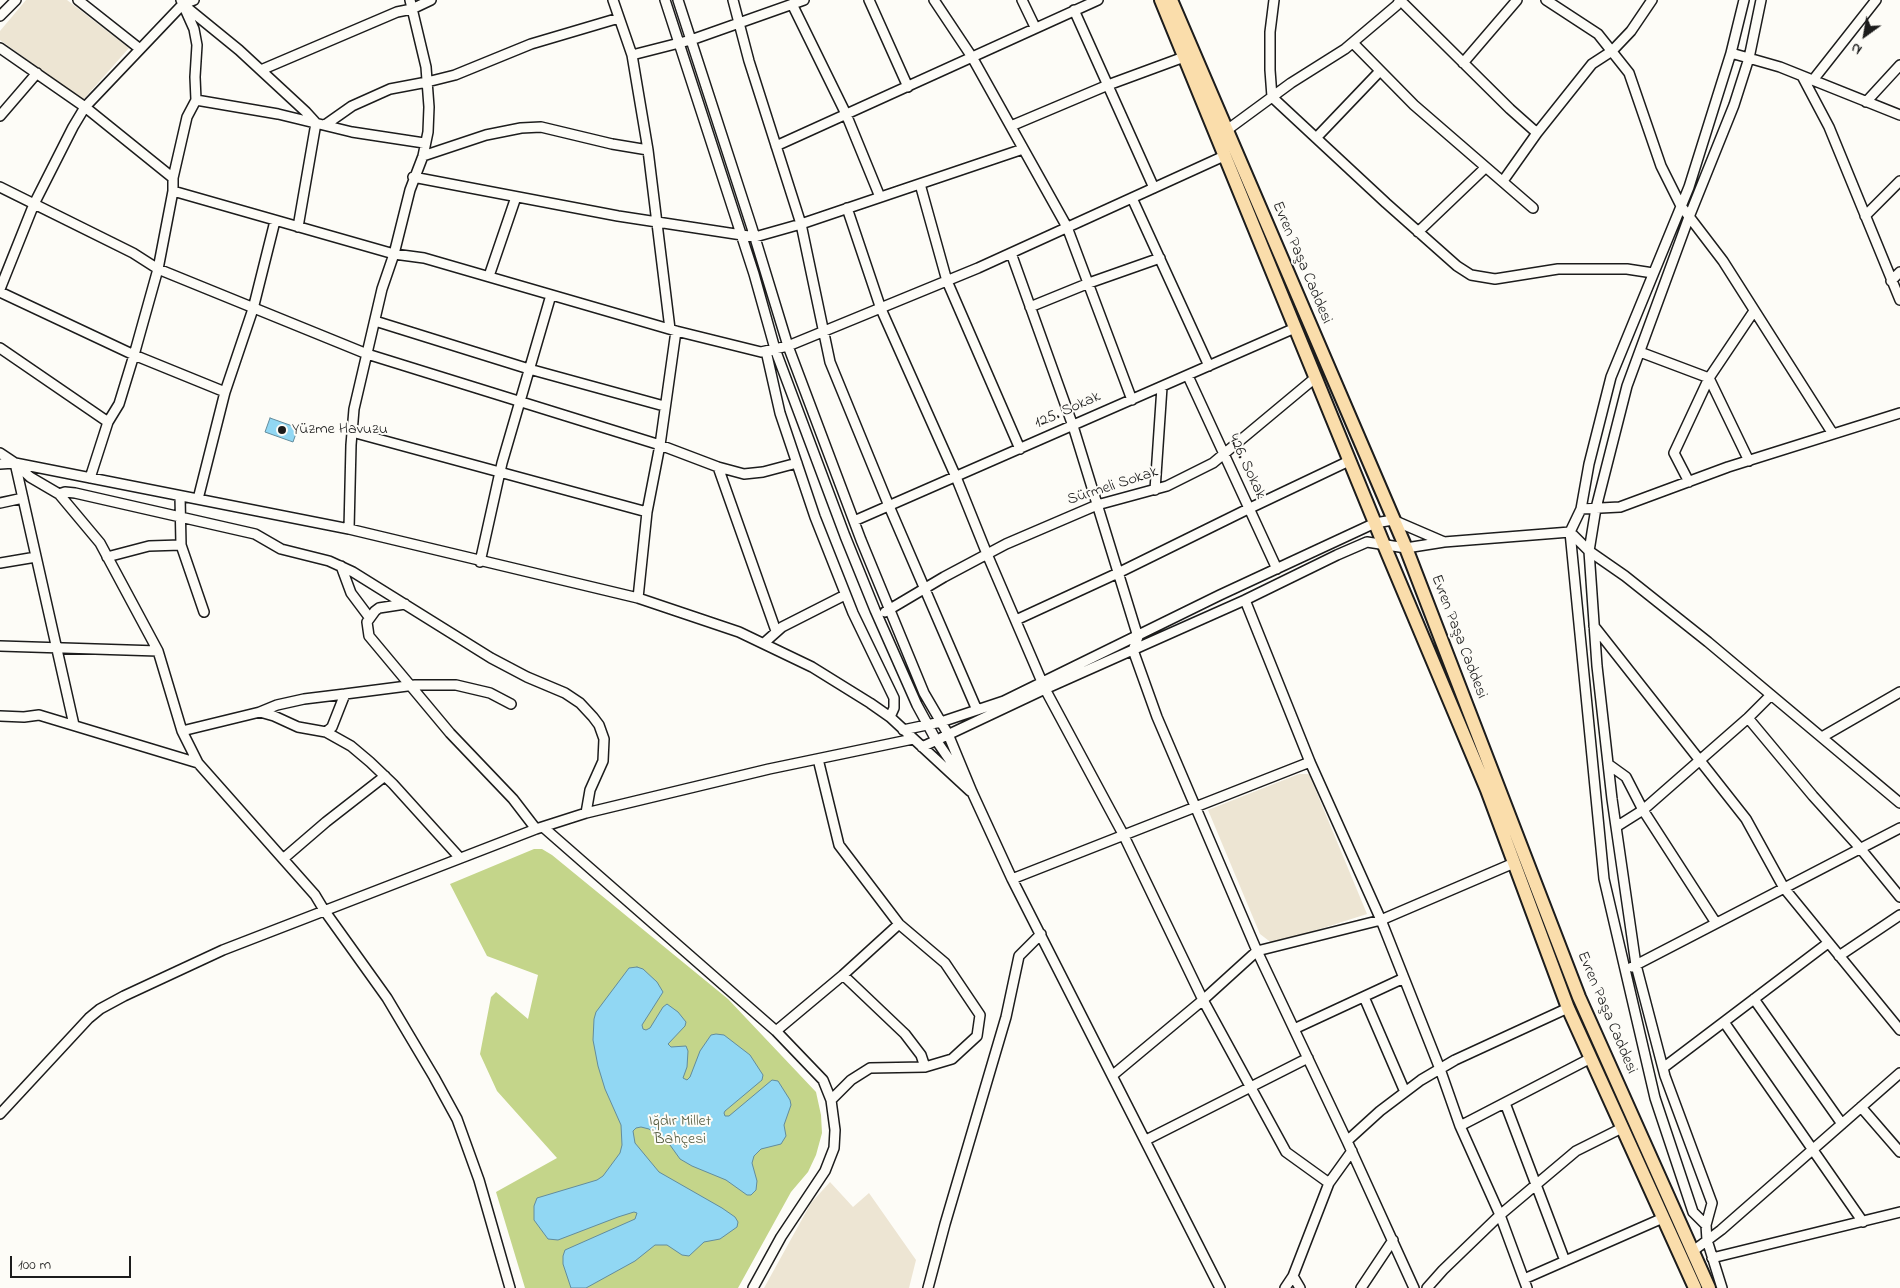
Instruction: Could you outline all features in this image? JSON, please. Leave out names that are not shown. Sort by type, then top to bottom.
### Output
[{"type":"highway","name":"Evren Paşa Caddesi","points":[[1161,0],[1375,524],[1487,790],[1568,1008],[1695,1288]]},
{"type":"highway","name":"Evren Paşa Caddesi","points":[[1172,0],[1406,548],[1580,997],[1709,1288]]},
{"type":"street","points":[[0,16],[16,0]]},
{"type":"street","points":[[78,0],[140,49]]},
{"type":"street","points":[[194,0],[182,2],[85,108],[73,127],[34,204],[0,290],[134,355],[225,392]]},
{"type":"street","points":[[261,70],[412,4],[431,0]]},
{"type":"street","points":[[613,0],[632,55],[648,150],[673,330],[660,445],[647,512],[638,598]]},
{"type":"street","points":[[665,0],[742,236],[771,350],[780,412],[815,517],[845,595],[894,698],[894,708],[890,717]]},
{"type":"street","points":[[678,0],[755,237],[788,346],[854,521],[924,692],[948,734],[1012,879],[1220,1288]]},
{"type":"street","points":[[733,0],[749,61],[801,224],[830,362],[976,710]]},
{"type":"street","points":[[632,55],[691,40],[804,0]]},
{"type":"street","points":[[869,0],[908,87]]},
{"type":"street","points":[[934,0],[972,57],[1067,227],[1132,400]]},
{"type":"street","points":[[1022,0],[1035,27]]},
{"type":"street","points":[[776,146],[1098,0]]},
{"type":"street","points":[[1274,0],[1270,32],[1272,97],[1457,266],[1471,275],[1495,279],[1558,269],[1627,269],[1653,273]]},
{"type":"street","points":[[1227,130],[1272,97],[1353,43],[1397,5],[1400,0],[1537,133]]},
{"type":"street","points":[[1463,63],[1517,0]]},
{"type":"street","points":[[1546,0],[1598,34],[1628,74],[1661,166],[1681,206],[1723,261],[1833,434]]},
{"type":"street","points":[[1503,181],[1537,133],[1592,64],[1612,52],[1631,31],[1652,0]]},
{"type":"street","points":[[1706,1225],[1693,1212],[1655,1098],[1604,879],[1570,532],[1581,509],[1589,464],[1610,377],[1689,187],[1731,53],[1744,0]]},
{"type":"street","points":[[1722,1288],[1707,1240],[1706,1225],[1712,1203],[1663,1068],[1636,964],[1608,764],[1594,626],[1589,551],[1596,508],[1627,386],[1689,217],[1734,105],[1749,58],[1761,0]]},
{"type":"street","points":[[182,2],[239,50],[320,124]]},
{"type":"street","points":[[90,478],[108,422],[119,404],[134,355],[158,269],[173,191],[173,178],[187,117],[196,100],[197,46],[194,29],[182,2]]},
{"type":"street","points":[[1812,80],[1871,2]]},
{"type":"street","points":[[349,529],[354,409],[382,290],[394,254],[414,177],[423,156],[424,143],[428,132],[429,107],[426,67],[412,4]]},
{"type":"street","points":[[792,4],[846,114],[880,197]]},
{"type":"street","points":[[1074,10],[1154,188]]},
{"type":"street","points":[[298,227],[320,124],[352,106],[390,89],[455,75],[532,44],[619,18]]},
{"type":"street","points":[[1353,43],[1414,105],[1532,208]]},
{"type":"street","points":[[0,48],[85,108],[173,178]]},
{"type":"street","points":[[1731,53],[1780,67],[1900,115]]},
{"type":"street","points":[[1011,126],[1108,84],[1184,57]]},
{"type":"street","points":[[1866,102],[1900,65]]},
{"type":"street","points":[[1316,138],[1380,71]]},
{"type":"street","points":[[0,116],[37,73]]},
{"type":"street","points":[[1802,76],[1829,127],[1900,300]]},
{"type":"street","points":[[196,100],[278,114],[352,132],[424,143]]},
{"type":"street","points":[[423,156],[486,135],[521,128],[541,127],[612,144],[648,150]]},
{"type":"street","points":[[414,177],[658,222],[755,237],[801,224],[1023,149]]},
{"type":"street","points":[[173,191],[394,254],[424,258],[673,330],[761,352],[788,346],[947,281],[1224,156]]},
{"type":"street","points":[[1418,232],[1485,168]]},
{"type":"street","points":[[1865,216],[1900,181]]},
{"type":"street","points":[[920,184],[947,281],[1020,449]]},
{"type":"street","points":[[0,187],[133,253],[158,269],[367,354],[660,445],[718,467],[744,474],[763,472],[797,463]]},
{"type":"street","points":[[489,276],[516,197]]},
{"type":"street","points":[[1132,198],[1210,366]]},
{"type":"street","points":[[847,208],[882,308],[1044,685],[1123,834],[1204,1000],[1286,1152],[1329,1183]]},
{"type":"street","points":[[198,500],[225,392],[253,309],[275,220]]},
{"type":"street","points":[[1011,253],[1072,426],[1097,505],[1138,636],[1133,650],[1157,717],[1257,951],[1352,1151],[1414,1288]]},
{"type":"street","points":[[1030,307],[1089,283],[1160,258]]},
{"type":"street","points":[[1891,281],[1900,272]]},
{"type":"street","points":[[480,562],[500,472],[551,295]]},
{"type":"street","points":[[1689,482],[1674,452],[1709,378],[1754,311]]},
{"type":"street","points":[[375,321],[529,368],[664,406]]},
{"type":"street","name":"125. Sokak","points":[[854,521],[1295,328]]},
{"type":"street","points":[[0,348],[108,422]]},
{"type":"street","points":[[771,350],[845,536],[917,705],[936,740],[972,792]]},
{"type":"street","points":[[1640,352],[1709,378],[1749,461]]},
{"type":"street","name":"426. Sokak","points":[[1188,376],[1277,569]]},
{"type":"street","name":"Sürmeli Sokak","points":[[878,616],[1006,544],[1097,505],[1167,486],[1213,463],[1316,378]]},
{"type":"street","points":[[1155,490],[1162,387]]},
{"type":"street","points":[[1581,509],[1620,507],[1749,461],[1900,413]]},
{"type":"street","points":[[352,432],[647,512]]},
{"type":"street","points":[[0,453],[15,463],[30,477],[59,494],[100,543],[158,651],[182,730],[198,762],[315,895],[387,998],[457,1119],[480,1180],[510,1288]]},
{"type":"street","points":[[1016,620],[1350,461]]},
{"type":"street","points":[[15,463],[74,725]]},
{"type":"street","points":[[0,464],[15,463],[349,529],[480,562],[638,598],[739,632],[812,667],[870,703],[890,717],[972,792]]},
{"type":"street","points":[[718,467],[776,631]]},
{"type":"street","points":[[59,494],[65,492],[75,493],[255,534],[281,549],[342,566],[491,658],[527,677],[566,693],[580,703],[593,717],[602,732],[604,754],[601,768],[590,790],[586,813]]},
{"type":"street","points":[[180,496],[181,545],[204,612]]},
{"type":"street","points":[[0,503],[23,498]]},
{"type":"street","points":[[922,747],[1220,595],[1375,524],[1393,520],[1444,542]]},
{"type":"street","points":[[903,730],[941,722],[1004,701],[1133,650],[1245,600],[1367,542],[1406,548],[1444,542],[1570,532],[1589,551],[1633,582],[1900,803]]},
{"type":"street","points":[[107,557],[149,546],[181,545]]},
{"type":"street","points":[[0,563],[36,557]]},
{"type":"street","points":[[342,566],[351,593],[369,618]]},
{"type":"street","points":[[764,643],[776,631],[845,595]]},
{"type":"street","points":[[1245,600],[1310,762],[1381,920],[1440,1068],[1460,1126],[1500,1215],[1525,1284],[1565,1261],[1663,1218]]},
{"type":"street","points":[[405,604],[379,608],[369,618],[366,627],[369,636],[450,733],[540,828],[776,1031],[823,1080],[831,1100],[835,1130],[834,1148],[824,1171],[781,1237],[753,1288]]},
{"type":"street","points":[[1594,626],[1701,758],[1746,819],[1784,888],[1900,1029]]},
{"type":"street","points":[[0,646],[158,651]]},
{"type":"street","points":[[182,730],[260,712],[277,705],[304,699],[409,686],[456,685],[490,693],[511,704]]},
{"type":"street","points":[[1822,737],[1900,692]]},
{"type":"street","points":[[326,732],[332,727],[345,694]]},
{"type":"street","points":[[1616,827],[1643,810],[1748,718],[1771,695]]},
{"type":"street","points":[[260,712],[298,727],[326,732],[351,746],[385,776],[460,858]]},
{"type":"street","points":[[0,716],[24,718],[39,715],[198,762]]},
{"type":"street","points":[[1748,718],[1900,897]]},
{"type":"street","points":[[0,1114],[89,1018],[100,1009],[223,950],[460,858],[586,813],[818,759],[914,739]]},
{"type":"street","points":[[818,759],[839,845],[899,924],[945,963],[980,1015],[977,1036],[952,1059],[925,1068],[870,1068],[851,1080],[831,1100]]},
{"type":"street","points":[[1012,879],[1310,762]]},
{"type":"street","points":[[1608,764],[1626,777],[1643,810],[1716,923]]},
{"type":"street","points":[[283,859],[326,822],[385,776]]},
{"type":"street","points":[[1625,970],[1900,828]]},
{"type":"street","points":[[1113,1075],[1204,1000],[1257,951],[1381,920],[1514,863]]},
{"type":"street","points":[[1839,956],[1900,916]]},
{"type":"street","points":[[776,1031],[843,975],[899,924]]},
{"type":"street","points":[[928,1288],[1006,1017],[1019,956],[1040,934]]},
{"type":"street","points":[[1663,1068],[1828,943]]},
{"type":"street","points":[[843,975],[905,1034],[921,1055],[925,1068]]},
{"type":"street","points":[[1294,1029],[1404,978]]},
{"type":"street","points":[[1364,997],[1405,1092]]},
{"type":"street","points":[[1754,999],[1842,1124]]},
{"type":"street","points":[[1347,1141],[1405,1092],[1440,1068],[1568,1008]]},
{"type":"street","points":[[1724,1022],[1814,1148],[1863,1222]]},
{"type":"street","points":[[1146,1140],[1308,1058]]},
{"type":"street","points":[[1460,1126],[1591,1058]]},
{"type":"street","points":[[1693,1251],[1900,1073]]},
{"type":"street","points":[[1505,1103],[1565,1261]]},
{"type":"street","points":[[1861,1107],[1900,1152]]},
{"type":"street","points":[[1427,1288],[1500,1215],[1576,1151],[1622,1128]]},
{"type":"street","points":[[1285,1288],[1293,1276],[1329,1183],[1352,1151]]},
{"type":"street","points":[[1712,1258],[1900,1212]]},
{"type":"street","points":[[1361,1288],[1393,1240]]},
{"type":"street","points":[[1293,1276],[1300,1288]]},
{"type":"shaded area","points":[[26,0],[67,0],[129,48],[83,100],[0,40],[0,31]]},
{"type":"shaded area","points":[[1299,774],[1309,774],[1367,914],[1273,944],[1260,934],[1208,810]]},
{"type":"shaded area","points":[[830,1182],[853,1207],[869,1193],[916,1260],[909,1288],[764,1288],[811,1203]]},
{"type":"green space","name":"Iğdır Millet Bahçesi","points":[[534,849],[542,849],[552,855],[728,999],[816,1092],[821,1115],[822,1133],[816,1155],[808,1172],[791,1192],[738,1288],[525,1288],[496,1192],[557,1158],[497,1091],[480,1054],[491,997],[496,992],[528,1019],[538,975],[487,956],[450,884]]},
{"type":"water","name":"Yüzme Havuzu","points":[[270,418],[298,428],[293,442],[265,432]]},
{"type":"water","points":[[637,967],[643,969],[657,982],[663,992],[642,1025],[643,1029],[650,1028],[663,1007],[667,1004],[678,1012],[686,1022],[685,1026],[668,1044],[671,1047],[686,1046],[688,1051],[687,1067],[683,1078],[687,1080],[690,1077],[700,1051],[711,1035],[724,1035],[750,1055],[763,1075],[762,1080],[725,1111],[725,1116],[729,1116],[772,1080],[778,1081],[790,1100],[791,1105],[784,1125],[786,1136],[781,1144],[761,1149],[754,1156],[752,1163],[757,1181],[756,1190],[751,1195],[747,1195],[726,1180],[680,1159],[670,1145],[649,1129],[636,1128],[633,1131],[635,1143],[659,1172],[735,1217],[738,1222],[737,1227],[720,1239],[704,1242],[689,1256],[682,1255],[667,1245],[655,1245],[635,1261],[586,1288],[571,1288],[563,1264],[565,1250],[635,1219],[637,1213],[634,1212],[618,1217],[558,1240],[548,1239],[534,1220],[534,1206],[537,1198],[597,1180],[603,1176],[620,1153],[622,1145],[621,1125],[605,1089],[598,1066],[593,1040],[594,1019],[596,1012],[629,968]]},
{"type":"place","name":"Yüzme Havuzu","points":[[282,430]]}]
